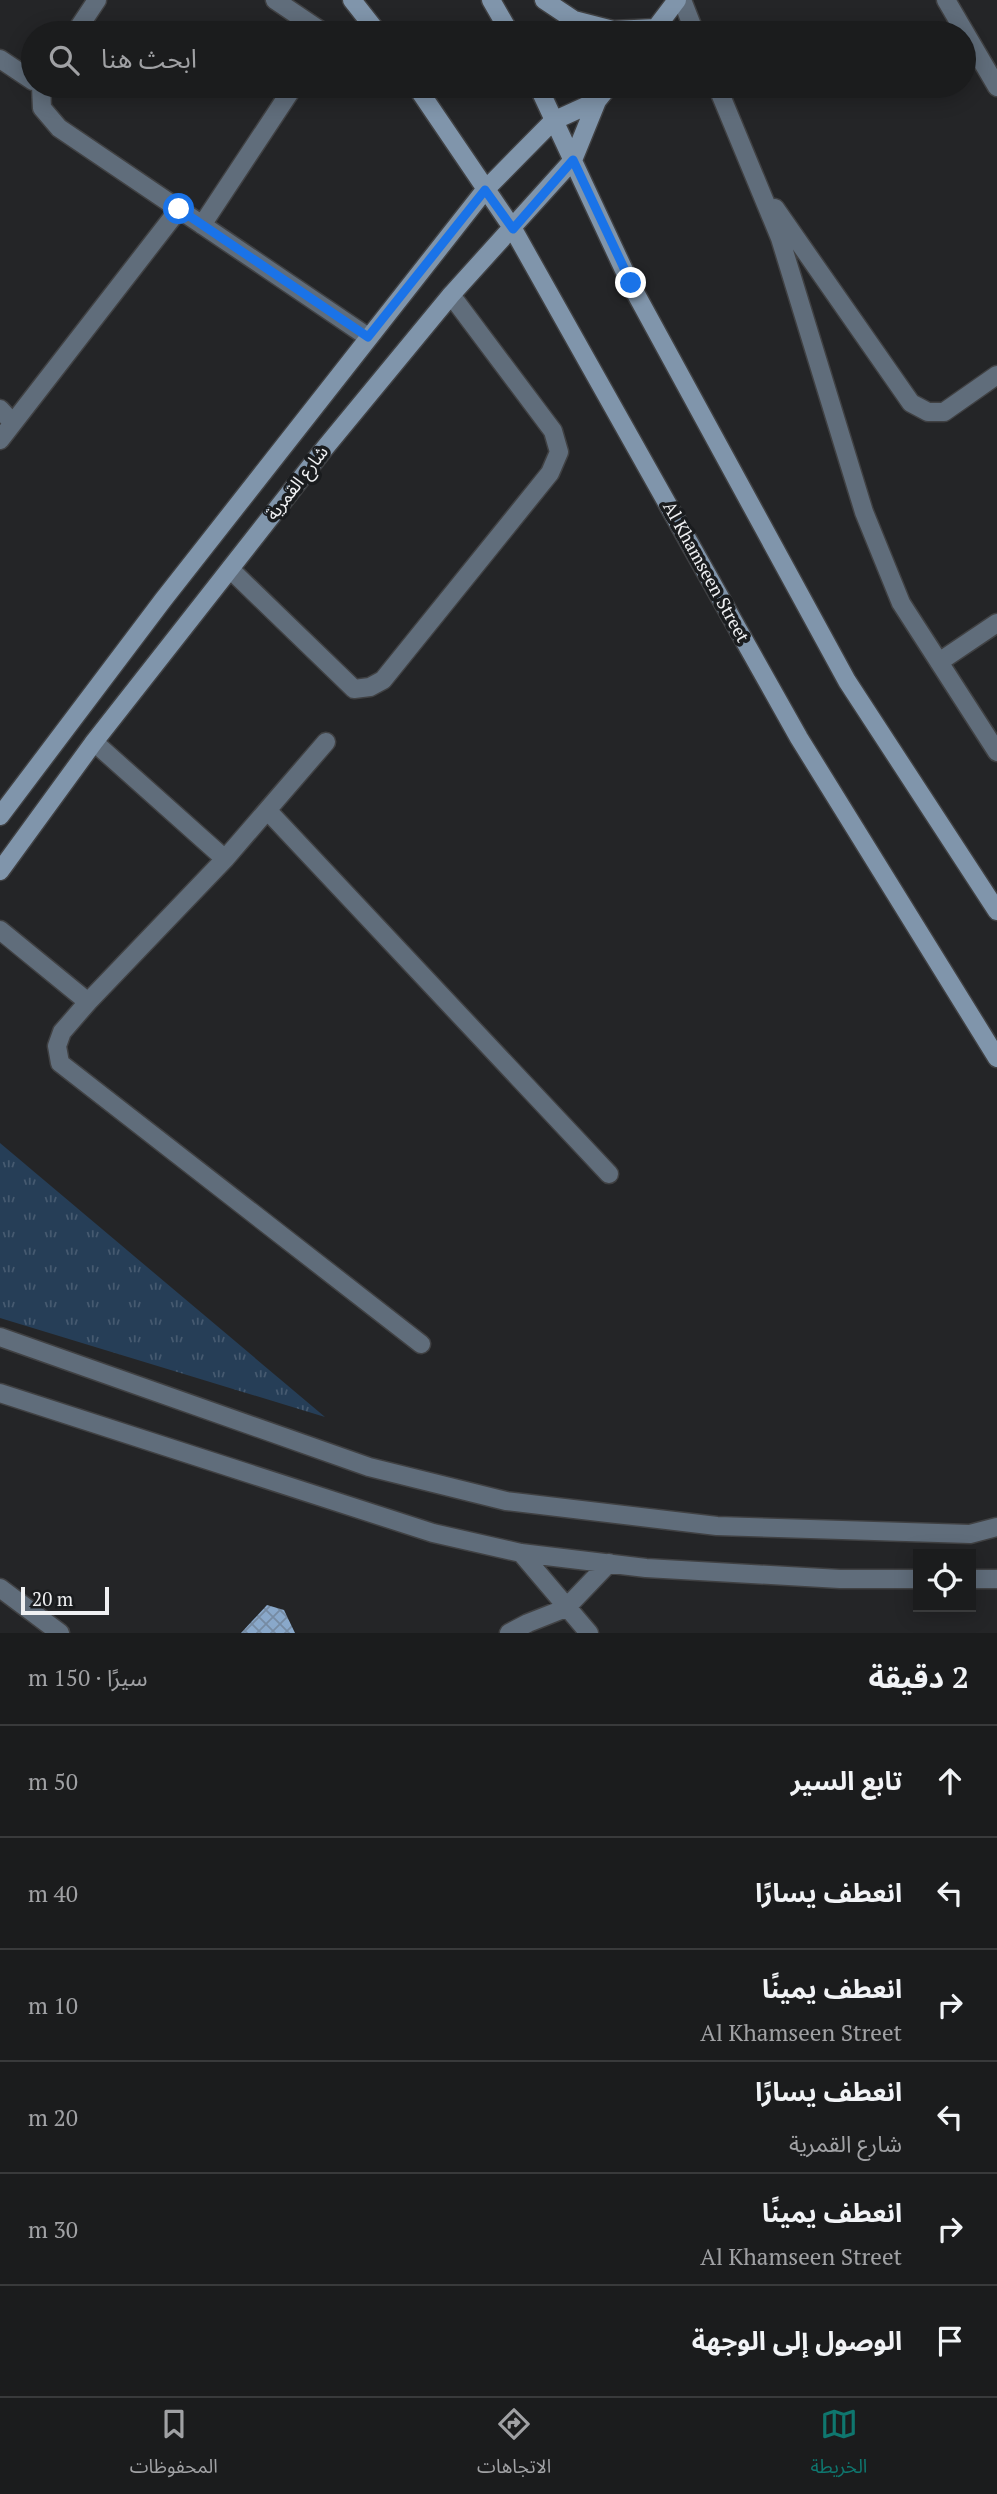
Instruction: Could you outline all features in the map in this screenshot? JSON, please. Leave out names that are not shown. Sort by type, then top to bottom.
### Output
[{"type":"street","points":[[83,21],[97,0]]},
{"type":"street","points":[[275,0],[306,21]]},
{"type":"street","points":[[352,0],[369,21]]},
{"type":"street","points":[[491,0],[503,21]]},
{"type":"street","points":[[544,0],[578,21]]},
{"type":"street","points":[[662,21],[679,0],[689,21]]},
{"type":"street","points":[[946,0],[958,21]]},
{"type":"street","points":[[976,51],[997,87]]},
{"type":"street","points":[[0,59],[21,73]]},
{"type":"street","points":[[41,98],[42,108],[59,128],[368,337]]},
{"type":"street","points":[[202,226],[286,98]]},
{"type":"street","name":"Al Khamseen Street","points":[[424,98],[513,229],[799,738],[997,1058]]},
{"type":"street","points":[[543,98],[631,283],[847,681],[997,911]]},
{"type":"street","name":"شارع القمرية","points":[[0,871],[94,742],[324,449],[452,295],[573,160],[599,98]]},
{"type":"street","points":[[722,98],[780,238],[864,512],[901,603],[997,752]]},
{"type":"street","name":"شارع القمرية","points":[[553,121],[597,101]]},
{"type":"street","points":[[0,816],[163,600],[368,337],[485,190],[553,121]]},
{"type":"street","points":[[755,179],[911,403],[928,412],[944,412],[997,375]]},
{"type":"street","points":[[0,440],[179,209]]},
{"type":"street","points":[[230,569],[354,689],[370,687],[383,680],[392,669],[550,473],[559,452],[553,431],[452,295]]},
{"type":"street","points":[[0,409],[13,423]]},
{"type":"street","points":[[939,662],[997,623]]},
{"type":"street","points":[[94,742],[225,859]]},
{"type":"street","points":[[326,742],[225,859],[88,1002],[62,1032],[57,1046],[60,1063],[421,1345]]},
{"type":"street","points":[[268,811],[610,1174]]},
{"type":"street","points":[[0,930],[88,1002]]},
{"type":"street","points":[[0,1337],[369,1467],[506,1502],[717,1526],[970,1534],[997,1527]]},
{"type":"street","points":[[0,1393],[420,1530],[521,1553],[646,1568],[840,1579],[913,1579]]},
{"type":"street","points":[[521,1553],[589,1633]]},
{"type":"street","points":[[509,1633],[566,1608],[609,1563]]},
{"type":"street","points":[[976,1579],[997,1579]]},
{"type":"street","points":[[0,1588],[60,1633]]},
{"type":"green space","points":[[0,1143],[325,1417],[0,1318]]},
{"type":"building","points":[[267,1605],[284,1610],[295,1633],[241,1633]]},
{"type":"route","points":[[179,209],[368,337],[485,190],[513,229],[573,160],[631,283]]}]
